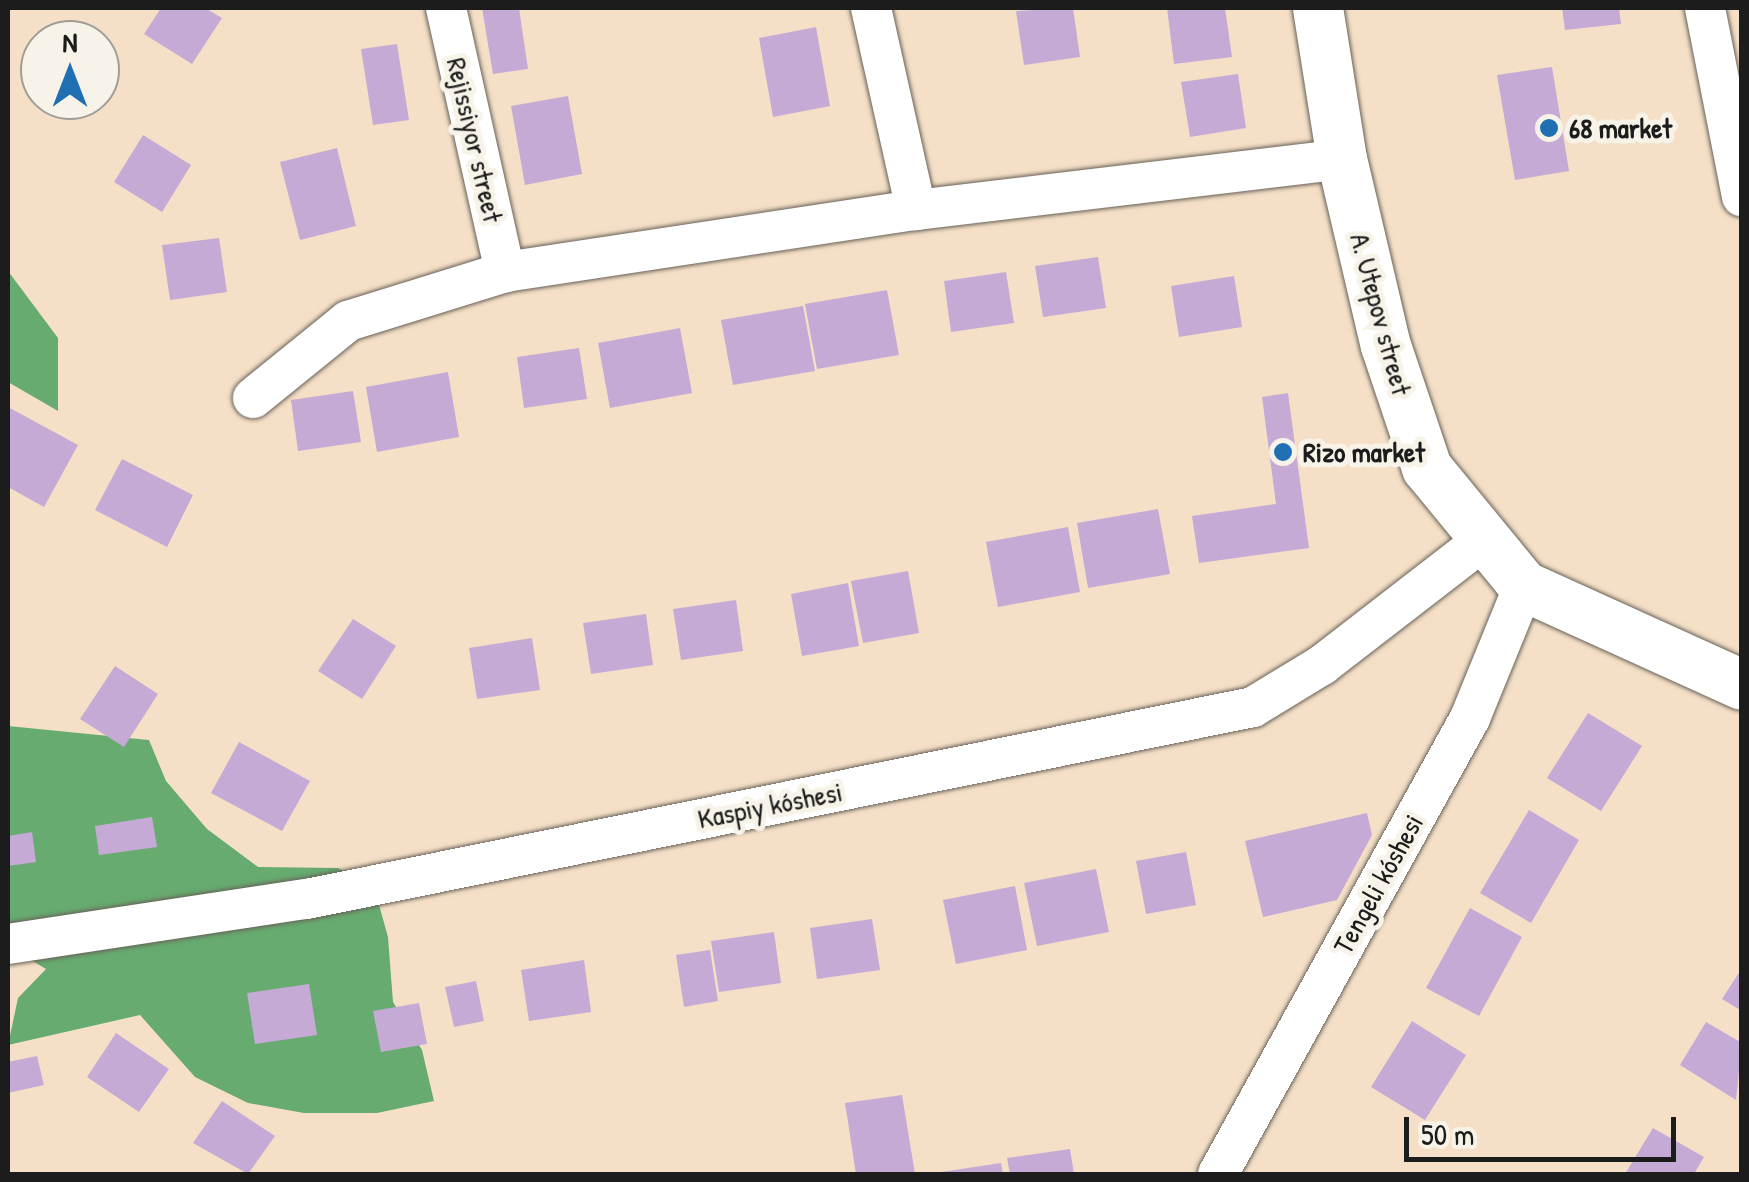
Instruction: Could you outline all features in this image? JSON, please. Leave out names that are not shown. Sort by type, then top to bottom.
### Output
[{"type":"street","name":"Rejissiyor street","points":[[446,8],[505,272]]},
{"type":"street","points":[[871,8],[916,210]]},
{"type":"street","name":"A. Utepov street","points":[[1318,8],[1342,158],[1386,346],[1427,468],[1481,542],[1524,586],[1742,685]]},
{"type":"street","points":[[1704,8],[1742,196]]},
{"type":"street","points":[[253,398],[348,322],[505,272],[916,210],[1342,158]]},
{"type":"street","name":"Kaspiy kóshesi","points":[[8,944],[307,899],[1252,707],[1322,665],[1481,542]]},
{"type":"street","name":"Tengeli kóshesi","points":[[1218,1174],[1470,718],[1524,586]]},
{"type":"green space","points":[[8,271],[58,338],[58,411],[8,382]]},
{"type":"green space","points":[[8,726],[149,740],[166,781],[207,829],[258,867],[338,868],[374,887],[388,937],[393,1002],[422,1050],[434,1101],[377,1113],[304,1113],[248,1103],[195,1077],[140,1015],[8,1045],[18,998],[46,969],[8,946]]},
{"type":"building","points":[[161,8],[205,8],[222,18],[192,64],[144,34]]},
{"type":"building","points":[[482,8],[519,8],[528,69],[493,74]]},
{"type":"building","points":[[1073,8],[1080,57],[1024,65],[1016,11]]},
{"type":"building","points":[[1167,8],[1225,8],[1232,57],[1174,64]]},
{"type":"building","points":[[1562,8],[1619,8],[1621,24],[1565,30]]},
{"type":"building","points":[[816,27],[830,106],[773,117],[759,38]]},
{"type":"building","points":[[397,44],[409,120],[373,125],[361,49]]},
{"type":"building","points":[[1552,67],[1569,171],[1515,180],[1497,75]]},
{"type":"building","points":[[1238,74],[1246,128],[1190,137],[1181,82]]},
{"type":"building","points":[[568,96],[582,174],[525,185],[511,106]]},
{"type":"building","points":[[143,135],[191,165],[162,212],[114,182]]},
{"type":"building","points":[[337,148],[356,226],[300,240],[280,162]]},
{"type":"building","points":[[219,238],[227,292],[170,300],[162,245]]},
{"type":"building","points":[[1098,257],[1106,308],[1043,317],[1035,266]]},
{"type":"building","points":[[1006,272],[1014,323],[951,332],[944,281]]},
{"type":"building","points":[[1234,276],[1242,327],[1179,337],[1171,286]]},
{"type":"building","points":[[887,290],[899,355],[817,369],[805,304]]},
{"type":"building","points":[[803,306],[815,371],[733,385],[721,320]]},
{"type":"building","points":[[680,328],[692,393],[610,408],[598,343]]},
{"type":"building","points":[[579,348],[587,399],[524,408],[517,357]]},
{"type":"building","points":[[448,372],[459,437],[377,452],[366,387]]},
{"type":"building","points":[[353,391],[361,442],[298,451],[291,400]]},
{"type":"building","points":[[1288,393],[1309,548],[1199,563],[1192,516],[1276,504],[1262,397]]},
{"type":"building","points":[[8,407],[78,445],[44,507],[8,487]]},
{"type":"building","points":[[122,459],[193,495],[167,547],[95,510]]},
{"type":"building","points":[[1158,509],[1170,574],[1088,588],[1077,523]]},
{"type":"building","points":[[1068,527],[1080,592],[998,607],[986,542]]},
{"type":"building","points":[[908,571],[919,633],[863,643],[851,581]]},
{"type":"building","points":[[848,583],[859,646],[802,656],[791,594]]},
{"type":"building","points":[[736,600],[743,651],[681,660],[673,609]]},
{"type":"building","points":[[646,614],[653,665],[591,674],[583,623]]},
{"type":"building","points":[[353,619],[396,646],[362,699],[318,671]]},
{"type":"building","points":[[532,638],[540,690],[477,699],[469,648]]},
{"type":"building","points":[[115,666],[158,694],[124,747],[80,719]]},
{"type":"building","points":[[1588,713],[1642,746],[1601,811],[1547,778]]},
{"type":"building","points":[[239,742],[310,781],[282,831],[211,793]]},
{"type":"building","points":[[1529,810],[1579,840],[1531,923],[1480,893]]},
{"type":"building","points":[[1367,813],[1372,835],[1337,900],[1263,917],[1245,841]]},
{"type":"building","points":[[152,817],[157,847],[99,855],[95,826]]},
{"type":"building","points":[[32,832],[36,862],[8,866],[8,836]]},
{"type":"building","points":[[1186,852],[1196,905],[1146,914],[1136,861]]},
{"type":"building","points":[[1096,869],[1109,932],[1037,946],[1024,883]]},
{"type":"building","points":[[1015,886],[1027,950],[956,964],[943,900]]},
{"type":"building","points":[[1470,908],[1522,937],[1479,1016],[1426,988]]},
{"type":"building","points":[[872,919],[880,970],[817,979],[810,928]]},
{"type":"building","points":[[774,932],[781,983],[719,992],[711,941]]},
{"type":"building","points":[[710,950],[718,1001],[684,1007],[676,955]]},
{"type":"building","points":[[584,960],[591,1012],[529,1021],[521,970]]},
{"type":"building","points":[[1742,968],[1742,1011],[1722,999]]},
{"type":"building","points":[[476,981],[484,1021],[454,1027],[445,987]]},
{"type":"building","points":[[309,984],[317,1035],[255,1044],[247,993]]},
{"type":"building","points":[[419,1003],[427,1044],[381,1052],[373,1011]]},
{"type":"building","points":[[1412,1021],[1466,1055],[1425,1120],[1371,1087]]},
{"type":"building","points":[[1706,1022],[1742,1043],[1736,1100],[1680,1065]]},
{"type":"building","points":[[116,1033],[169,1069],[139,1112],[87,1077]]},
{"type":"building","points":[[37,1056],[44,1085],[8,1093],[8,1062]]},
{"type":"building","points":[[902,1095],[915,1174],[856,1174],[845,1103]]},
{"type":"building","points":[[222,1101],[275,1136],[248,1174],[193,1143]]},
{"type":"building","points":[[1653,1128],[1704,1157],[1694,1174],[1625,1174]]},
{"type":"building","points":[[1070,1149],[1074,1174],[1010,1174],[1007,1158]]},
{"type":"building","points":[[1001,1163],[1003,1174],[941,1174],[941,1172]]},
{"type":"place","name":"68 market","points":[[1549,128]]},
{"type":"place","name":"Rizo market","points":[[1283,452]]}]
